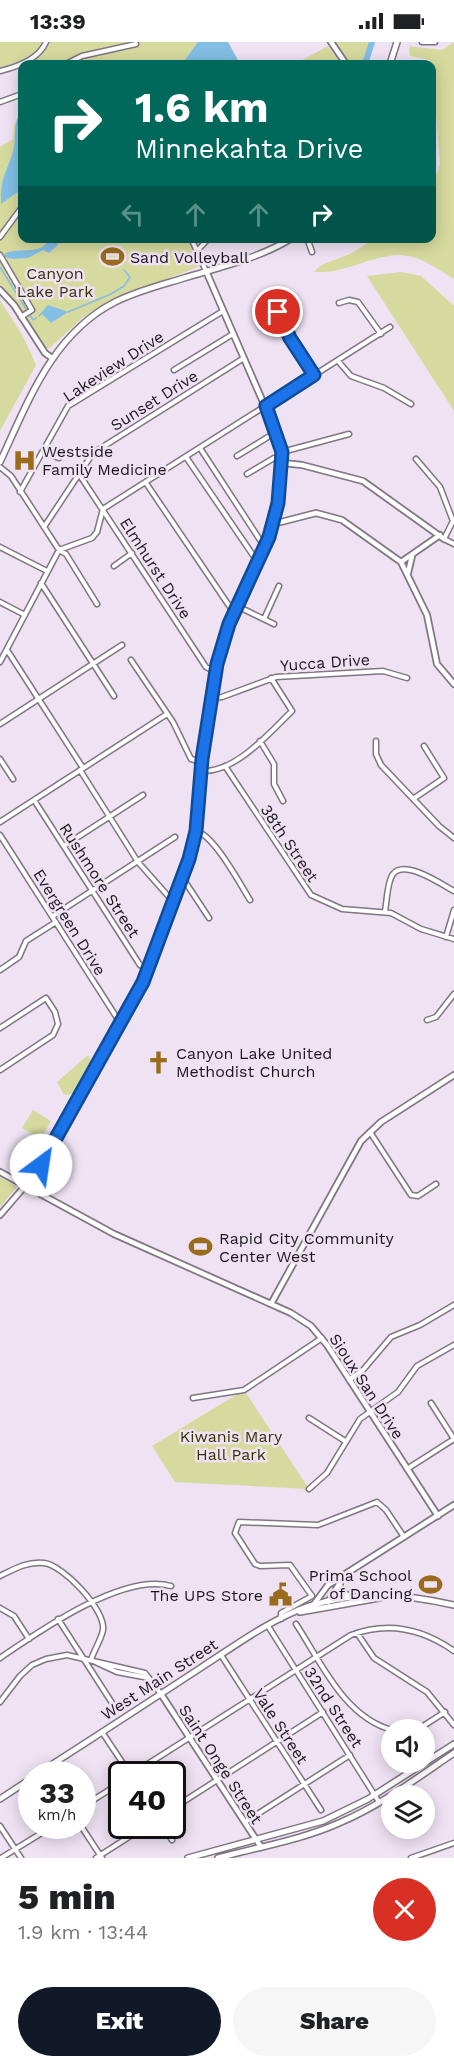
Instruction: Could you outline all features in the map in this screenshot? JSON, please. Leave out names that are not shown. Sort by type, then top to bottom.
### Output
[{"type":"main road","points":[[391,60],[397,42]]},
{"type":"main road","points":[[0,462],[32,393],[52,358],[81,326],[106,307],[137,292],[266,252],[283,243]]},
{"type":"main road","points":[[309,1606],[357,1596],[414,1598],[454,1605]]},
{"type":"main road","points":[[302,1612],[381,1598]]},
{"type":"main road","name":"West Main Street","points":[[61,1761],[221,1655],[268,1626],[302,1612],[309,1606]]},
{"type":"main road","points":[[261,1847],[268,1840],[318,1823],[375,1794],[454,1744]]},
{"type":"main road","points":[[218,1858],[314,1833],[348,1819],[379,1802],[454,1752]]},
{"type":"main road","points":[[379,1802],[381,1794],[405,1775]]},
{"type":"main road","points":[[0,1798],[18,1787]]},
{"type":"main road","points":[[348,1819],[372,1803],[375,1794]]},
{"type":"main road","points":[[188,1858],[318,1823]]},
{"type":"main road","points":[[213,1858],[250,1846],[256,1840]]},
{"type":"street","points":[[27,60],[42,51],[46,42]]},
{"type":"street","points":[[331,42],[343,60]]},
{"type":"street","points":[[422,42],[435,42]]},
{"type":"street","points":[[74,60],[82,56],[136,44]]},
{"type":"street","points":[[0,71],[18,66]]},
{"type":"street","points":[[0,102],[18,95]]},
{"type":"street","points":[[0,237],[18,212]]},
{"type":"street","points":[[0,1215],[25,1186],[51,1149],[148,969],[182,881],[196,831],[202,762],[215,672],[234,613],[274,520],[282,457],[276,432],[193,243]]},
{"type":"street","points":[[198,250],[204,243]]},
{"type":"street","points":[[309,243],[312,252]]},
{"type":"street","points":[[0,255],[32,310],[21,317]]},
{"type":"street","points":[[0,290],[45,353],[52,358]]},
{"type":"street","points":[[339,303],[349,300],[358,302],[381,334]]},
{"type":"street","name":"Lakeview Drive","points":[[20,492],[68,406],[223,311]]},
{"type":"street","points":[[278,312],[290,338],[314,375]]},
{"type":"street","points":[[1,660],[59,550],[92,538],[97,532],[103,509],[390,327]]},
{"type":"street","points":[[174,370],[233,334]]},
{"type":"street","name":"Sunset Drive","points":[[44,528],[93,453],[244,358]]},
{"type":"street","points":[[338,361],[351,376],[384,388],[411,404]]},
{"type":"street","points":[[237,456],[276,432]]},
{"type":"street","points":[[247,474],[274,458],[349,434]]},
{"type":"street","points":[[200,448],[260,540],[266,543]]},
{"type":"street","points":[[44,452],[59,458]]},
{"type":"street","points":[[186,457],[257,562]]},
{"type":"street","points":[[282,457],[302,465],[363,481],[454,544]]},
{"type":"street","points":[[401,562],[442,537],[453,521],[440,487],[416,459]]},
{"type":"street","points":[[0,467],[7,472],[59,550],[66,554],[97,604]]},
{"type":"street","name":"Elmhurst Drive","points":[[79,474],[206,667],[215,672]]},
{"type":"street","points":[[146,483],[234,613]]},
{"type":"street","points":[[274,520],[281,522],[316,513],[342,519],[401,562],[427,615],[437,664],[454,684]]},
{"type":"street","points":[[0,547],[47,571]]},
{"type":"street","points":[[114,566],[132,553]]},
{"type":"street","points":[[410,580],[407,568],[412,556]]},
{"type":"street","points":[[41,583],[114,696]]},
{"type":"street","points":[[264,618],[279,586]]},
{"type":"street","points":[[0,602],[25,615]]},
{"type":"street","points":[[237,606],[274,624]]},
{"type":"street","points":[[0,724],[122,645]]},
{"type":"street","points":[[7,650],[138,862],[169,897],[175,899]]},
{"type":"street","points":[[131,660],[185,743],[191,759],[202,762]]},
{"type":"street","name":"Yucca Drive","points":[[211,698],[222,697],[272,678],[383,671],[407,678]]},
{"type":"street","points":[[201,771],[225,766],[260,741],[292,711],[272,678]]},
{"type":"street","points":[[0,822],[167,714]]},
{"type":"street","points":[[260,741],[274,764],[274,784],[283,801]]},
{"type":"street","points":[[376,741],[378,760],[413,799],[454,838]]},
{"type":"street","points":[[413,799],[444,778],[424,746]]},
{"type":"street","points":[[0,759],[13,778]]},
{"type":"street","name":"38th Street","points":[[225,766],[311,895],[342,909],[385,911],[422,929],[454,939]]},
{"type":"street","points":[[64,846],[143,795]]},
{"type":"street","name":"Rushmore Street","points":[[34,800],[140,965],[148,969]]},
{"type":"street","points":[[196,831],[205,835],[250,900]]},
{"type":"street","name":"Evergreen Drive","points":[[0,835],[117,1018],[122,1020]]},
{"type":"street","points":[[52,916],[175,837]]},
{"type":"street","points":[[385,911],[392,876],[404,868],[454,891]]},
{"type":"street","points":[[182,881],[209,918]]},
{"type":"street","points":[[446,937],[454,910]]},
{"type":"street","points":[[0,970],[19,957],[26,941],[56,922]]},
{"type":"street","points":[[427,1020],[436,1017],[454,994]]},
{"type":"street","points":[[0,1028],[46,998],[57,1017],[57,1030],[48,1039],[0,1070]]},
{"type":"street","points":[[271,1304],[354,1152],[370,1132],[454,1075]]},
{"type":"street","points":[[370,1132],[411,1195],[418,1196],[436,1185]]},
{"type":"street","points":[[0,1172],[25,1186]]},
{"type":"street","name":"Sioux San Drive","points":[[25,1186],[114,1234],[306,1322],[322,1338],[438,1516]]},
{"type":"street","points":[[349,1380],[363,1370],[391,1337],[420,1325],[454,1305]]},
{"type":"street","points":[[193,1398],[244,1390],[322,1338]]},
{"type":"street","points":[[309,1489],[327,1473],[345,1442],[369,1411],[398,1392],[417,1366],[454,1345]]},
{"type":"street","points":[[407,1469],[454,1439],[431,1403]]},
{"type":"street","points":[[309,1418],[345,1442]]},
{"type":"street","points":[[281,1619],[281,1613],[312,1596],[288,1564],[256,1565],[235,1533],[239,1522],[318,1525],[377,1502],[387,1509],[404,1537]]},
{"type":"street","name":"West Main Street","points":[[309,1606],[319,1600],[328,1585],[343,1578],[454,1505]]},
{"type":"street","points":[[0,1576],[29,1564],[50,1564],[64,1572],[91,1603],[103,1629],[91,1660]]},
{"type":"street","points":[[343,1578],[341,1593],[357,1596]]},
{"type":"street","name":"West Main Street","points":[[302,1612],[328,1602],[343,1578]]},
{"type":"street","points":[[0,1658],[58,1619],[91,1603],[142,1584],[171,1587]]},
{"type":"street","points":[[328,1585],[324,1595],[334,1606]]},
{"type":"street","points":[[297,1605],[302,1612]]},
{"type":"street","points":[[0,1608],[14,1616],[29,1639]]},
{"type":"street","points":[[58,1619],[114,1706]]},
{"type":"street","points":[[296,1624],[354,1709],[370,1722],[381,1726]]},
{"type":"street","name":"32nd Street","points":[[268,1626],[379,1802]]},
{"type":"street","points":[[152,1761],[317,1655],[357,1633],[382,1628],[411,1630],[438,1641],[454,1651]]},
{"type":"street","points":[[357,1633],[379,1662],[427,1692],[454,1725]]},
{"type":"street","name":"Vale Street","points":[[221,1655],[321,1810]]},
{"type":"street","points":[[0,1702],[20,1676],[37,1663],[62,1656],[83,1657],[130,1676],[144,1676],[152,1680],[161,1694]]},
{"type":"street","name":"Saint Onge Street","points":[[161,1694],[261,1847]]},
{"type":"street","points":[[186,1800],[323,1712]]},
{"type":"street","points":[[434,1719],[445,1712]]},
{"type":"street","points":[[102,1732],[122,1761]]},
{"type":"street","points":[[245,1822],[351,1755]]},
{"type":"street","points":[[0,1826],[21,1858]]},
{"type":"street","points":[[2,1858],[32,1839]]},
{"type":"street","points":[[89,1839],[99,1857],[126,1839]]},
{"type":"street","points":[[411,1858],[454,1843]]},
{"type":"green space","points":[[0,42],[228,42],[238,60],[18,60],[18,68],[0,69]]},
{"type":"green space","points":[[331,42],[372,42],[366,60],[343,60]]},
{"type":"green space","points":[[454,42],[454,279],[428,263],[405,255],[377,258],[347,268],[314,272],[321,265],[350,254],[368,243],[436,243],[436,175],[440,165],[436,114],[436,60],[410,56],[409,46],[442,50]]},
{"type":"green space","points":[[328,46],[338,60],[302,60]]},
{"type":"green space","name":"Canyon Lake Park","points":[[18,118],[18,243],[205,243],[198,250],[203,265],[109,301],[82,318],[50,348],[46,348],[17,304],[0,285],[0,147],[13,139],[14,125]]},
{"type":"green space","points":[[401,272],[421,276],[454,306],[454,411],[367,276]]},
{"type":"green space","points":[[0,300],[24,338],[36,365],[0,431]]},
{"type":"green space","points":[[88,1055],[91,1060],[73,1094],[64,1095],[57,1082]]},
{"type":"green space","points":[[33,1110],[51,1121],[41,1139],[22,1128]]},
{"type":"green space","points":[[0,1177],[17,1187],[0,1207]]},
{"type":"green space","name":"Kiwanis Mary Hall Park","points":[[244,1390],[309,1489],[175,1482],[152,1446]]},
{"type":"water","points":[[198,42],[228,42],[238,60],[185,60]]},
{"type":"water","points":[[18,118],[18,192],[1,204],[2,183],[14,149]]},
{"type":"water","points":[[46,243],[58,243],[49,253],[43,250],[28,258],[5,257],[5,253],[42,247]]},
{"type":"water","points":[[48,305],[68,312],[51,323],[41,313]]},
{"type":"waterway","points":[[366,60],[372,42]]},
{"type":"waterway","points":[[0,267],[26,309]]},
{"type":"waterway","points":[[68,312],[124,286],[130,277],[124,270]]},
{"type":"waterway","points":[[39,316],[42,313]]},
{"type":"waterway","points":[[30,315],[33,320],[36,318]]},
{"type":"place","name":"Sand Volleyball","points":[[112,257]]},
{"type":"place","name":"Westside Family Medicine","points":[[24,460]]},
{"type":"place","name":"Canyon Lake United Methodist Church","points":[[158,1062]]},
{"type":"place","name":"Rapid City Community Center West","points":[[201,1247]]},
{"type":"place","name":"Prima School of Dancing","points":[[430,1584]]},
{"type":"place","name":"The UPS Store","points":[[281,1595]]},
{"type":"route","points":[[41,1165],[143,982],[191,852],[196,831],[202,759],[217,664],[229,624],[269,537],[278,503],[283,463],[282,452],[266,406],[314,375],[290,338],[278,312]]}]
